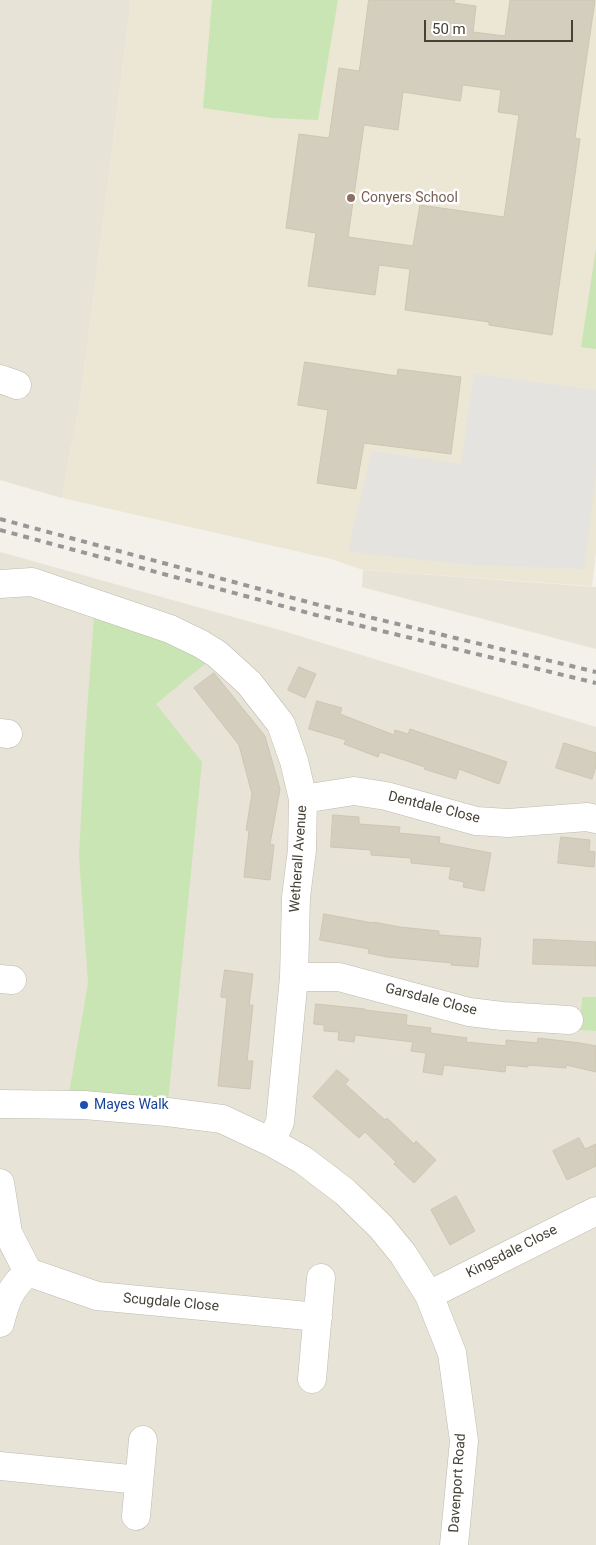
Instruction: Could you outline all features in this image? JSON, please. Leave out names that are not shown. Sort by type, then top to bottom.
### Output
[{"type":"street","name":"Wetherall Avenue","points":[[0,584],[32,582],[170,629],[201,644],[217,654],[249,683],[281,724],[294,761],[303,799],[302,850],[296,897],[294,977],[280,1122],[271,1142]]},
{"type":"street","name":"Dentdale Close","points":[[303,799],[354,791],[386,796],[476,821],[508,823],[587,817],[596,819]]},
{"type":"street","name":"Garsdale Close","points":[[294,977],[339,977],[469,1012],[569,1020]]},
{"type":"street","name":"Davenport Road","points":[[0,1104],[84,1105],[222,1119],[271,1142],[303,1160],[345,1192],[382,1227],[403,1254],[429,1295],[452,1353],[464,1441],[454,1545]]},
{"type":"street","points":[[0,1104],[0,1115]]},
{"type":"street","points":[[0,1183],[8,1233],[28,1272],[15,1284],[5,1304],[0,1323]]},
{"type":"street","name":"Kingsdale Close","points":[[429,1295],[596,1211]]},
{"type":"street","name":"Scugdale Close","points":[[28,1272],[97,1296],[318,1317]]},
{"type":"street","points":[[312,1380],[321,1278]]},
{"type":"street","points":[[136,1516],[144,1440]]},
{"type":"street","points":[[0,1466],[139,1480]]},
{"type":"shaded area","points":[[0,0],[131,0],[81,396],[62,498],[0,480]]},
{"type":"shaded area","name":"Conyers School","points":[[131,0],[596,0],[596,552],[592,586],[363,570],[331,559],[62,498],[81,396]]},
{"type":"shaded area","points":[[474,374],[596,390],[596,473],[584,569],[471,565],[365,554],[348,550],[372,451],[461,464]]},
{"type":"shaded area","points":[[0,552],[280,630],[596,727],[596,997],[582,997],[579,1030],[596,1031],[596,1545],[0,1545]]},
{"type":"shaded area","points":[[363,570],[596,587],[596,649],[362,587]]},
{"type":"green space","points":[[212,0],[338,0],[318,120],[272,118],[203,108]]},
{"type":"green space","points":[[596,248],[596,349],[581,347]]},
{"type":"green space","points":[[95,604],[217,654],[156,704],[202,762],[167,1112],[67,1105],[88,983],[79,856]]},
{"type":"green space","points":[[582,997],[596,997],[596,1031],[579,1030]]},
{"type":"building","points":[[369,0],[455,0],[454,3],[476,6],[473,32],[505,36],[510,0],[595,0],[575,138],[580,139],[552,335],[489,325],[489,322],[405,310],[410,269],[379,265],[375,295],[308,286],[316,233],[286,228],[299,134],[329,138],[339,68],[359,71]],"holes":[[[463,85],[501,90],[498,112],[519,115],[504,217],[420,205],[413,246],[348,237],[364,125],[398,130],[403,92],[460,101]]]},
{"type":"building","points":[[305,362],[397,376],[398,369],[461,377],[451,454],[364,443],[356,489],[317,483],[328,410],[298,405]]},
{"type":"building","points":[[299,667],[316,674],[305,698],[288,690]]},
{"type":"building","points":[[214,673],[265,736],[280,789],[270,844],[274,845],[270,880],[244,877],[249,831],[246,830],[252,794],[239,745],[194,688]]},
{"type":"building","points":[[317,701],[342,708],[340,714],[394,735],[395,730],[408,734],[410,729],[507,762],[499,784],[459,769],[456,779],[380,752],[378,757],[344,744],[346,740],[309,729]]},
{"type":"building","points":[[564,743],[596,753],[596,766],[592,779],[556,768]]},
{"type":"building","points":[[333,815],[359,817],[359,824],[400,827],[399,833],[440,837],[439,843],[491,853],[484,891],[463,887],[464,882],[449,879],[451,867],[411,863],[411,858],[371,855],[371,850],[331,847]]},
{"type":"building","points":[[561,837],[590,840],[589,851],[595,852],[594,867],[558,863]]},
{"type":"building","points":[[324,914],[400,927],[439,931],[439,935],[481,938],[478,967],[387,957],[368,953],[369,949],[320,940]]},
{"type":"building","points":[[534,939],[596,942],[596,966],[533,964]]},
{"type":"building","points":[[225,970],[253,974],[249,1005],[253,1005],[247,1061],[253,1061],[250,1089],[218,1086],[227,998],[221,997]]},
{"type":"building","points":[[316,1004],[407,1015],[406,1025],[431,1028],[430,1033],[467,1038],[466,1042],[506,1046],[506,1040],[537,1043],[538,1038],[596,1046],[596,1072],[566,1065],[566,1068],[506,1065],[505,1072],[444,1065],[442,1075],[423,1072],[426,1053],[411,1051],[413,1042],[355,1035],[354,1042],[338,1040],[339,1032],[324,1031],[324,1025],[314,1024]]},
{"type":"building","points":[[337,1070],[349,1080],[345,1084],[385,1120],[387,1118],[414,1144],[416,1141],[436,1160],[414,1183],[394,1164],[396,1162],[365,1132],[359,1138],[313,1097]]},
{"type":"building","points":[[579,1138],[585,1149],[596,1144],[596,1166],[567,1180],[553,1151]]},
{"type":"building","points":[[456,1196],[475,1231],[450,1245],[431,1210]]},
{"type":"railway","points":[[0,519],[319,605],[596,672]]},
{"type":"railway","points":[[0,530],[316,615],[596,683]]},
{"type":"place","name":"Conyers School","points":[[351,198]]},
{"type":"place","name":"Mayes Walk","points":[[84,1105]]}]
